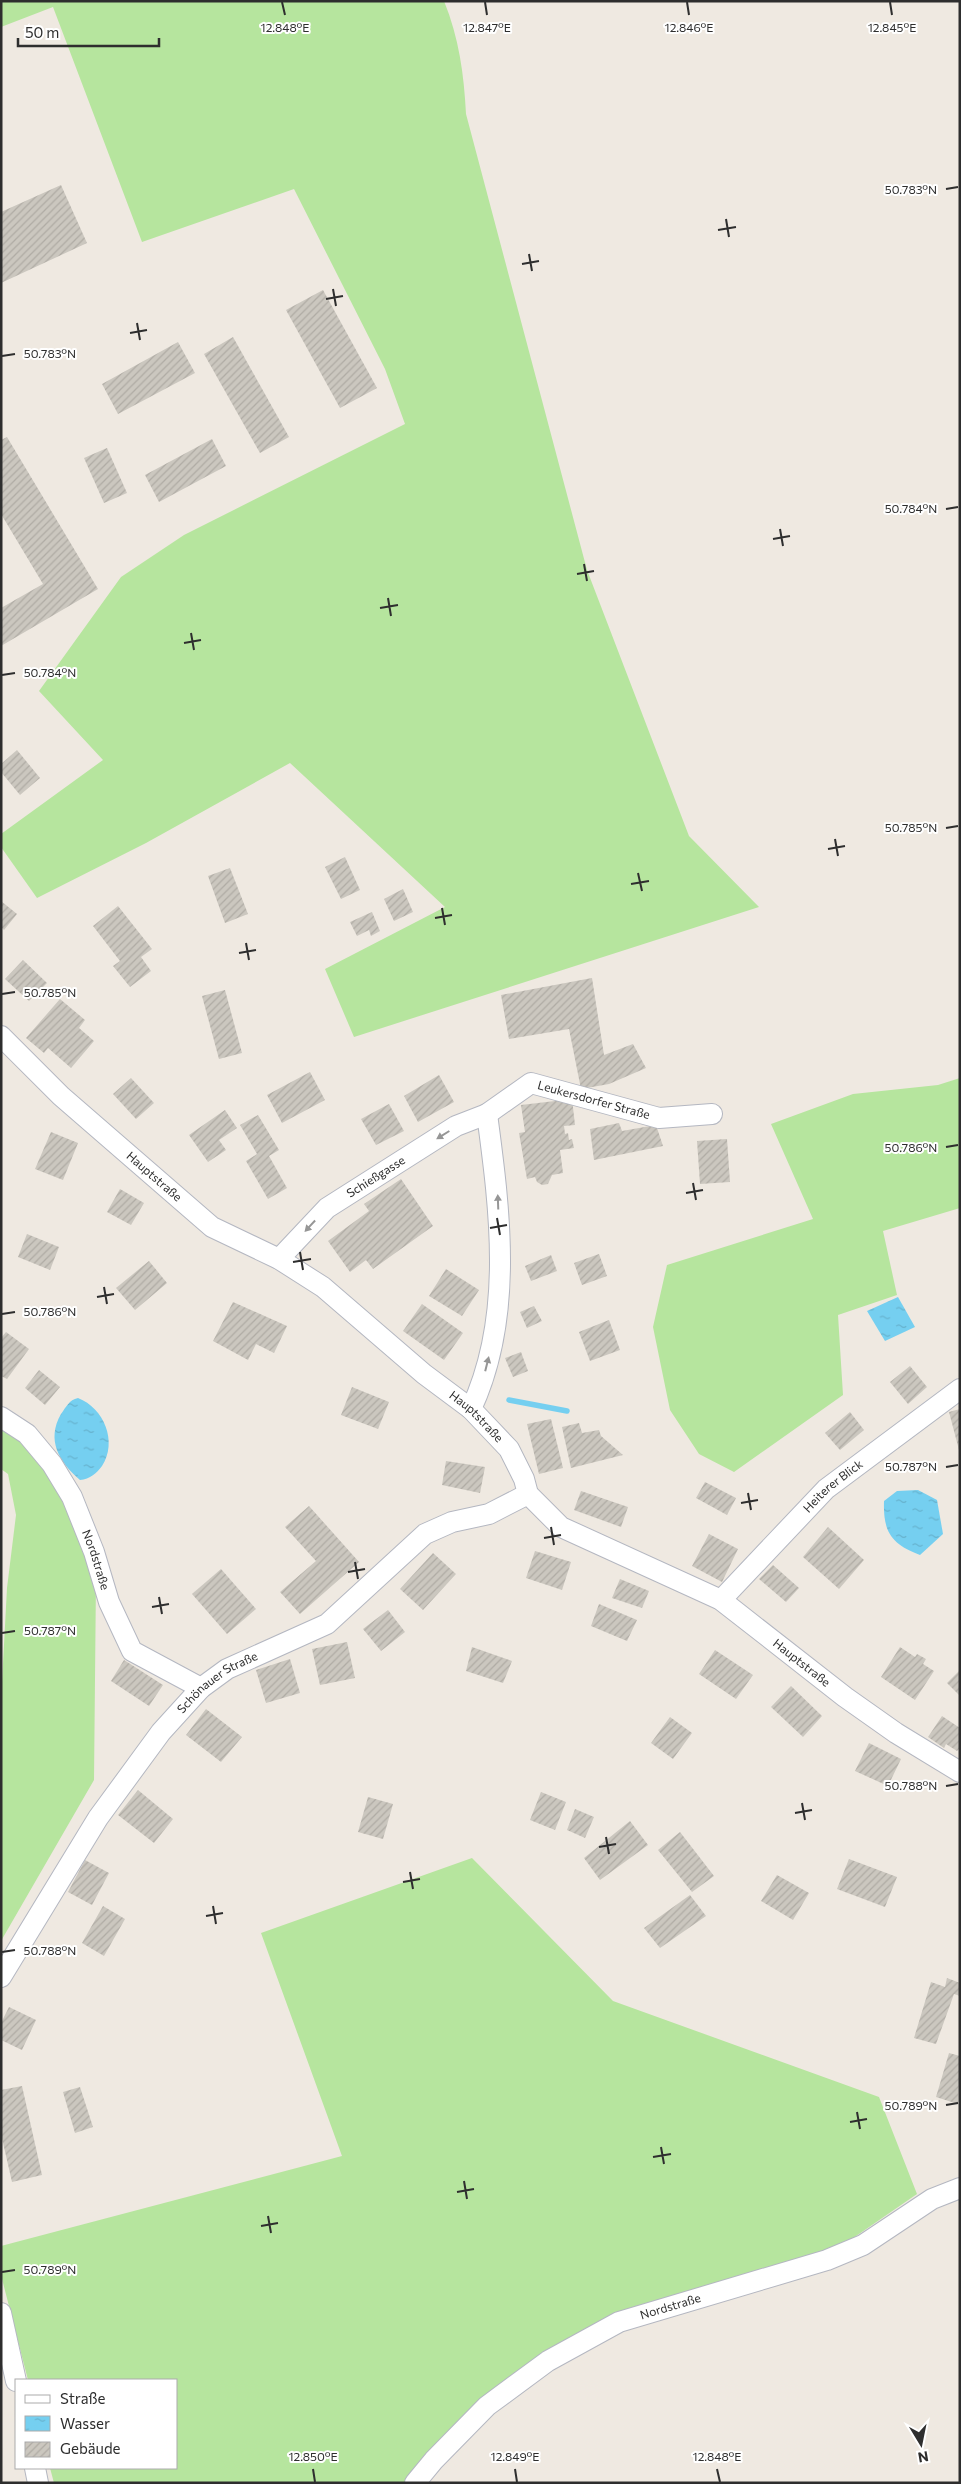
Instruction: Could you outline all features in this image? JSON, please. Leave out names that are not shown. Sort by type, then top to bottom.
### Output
[{"type":"street","name":"Hauptstraße","points":[[1,1036],[61,1096],[212,1227],[279,1259],[323,1287],[424,1374],[471,1409],[509,1448],[524,1479],[528,1494],[561,1527],[721,1600],[896,1733],[960,1772]]},
{"type":"street","name":"Leukersdorfer Straße","points":[[487,1114],[531,1083],[659,1118],[712,1114]]},
{"type":"street","name":"Schießgasse","points":[[279,1259],[327,1208],[456,1126],[487,1114]]},
{"type":"street","points":[[471,1409],[481,1387],[495,1333],[500,1274],[498,1193],[487,1114]]},
{"type":"street","name":"Heiterer Blick","points":[[721,1600],[826,1489],[960,1389]]},
{"type":"street","name":"Nordstraße","points":[[1,1417],[28,1434],[52,1464],[72,1497],[94,1552],[109,1602],[132,1650],[201,1688]]},
{"type":"street","name":"Schönauer Straße","points":[[1,1977],[98,1818],[162,1732],[201,1688],[227,1669],[249,1657],[327,1624],[425,1534],[452,1522],[489,1514],[528,1494]]},
{"type":"street","name":"Nordstraße","points":[[416,2483],[434,2460],[487,2406],[548,2361],[619,2322],[827,2260],[864,2245],[932,2199],[960,2188]]},
{"type":"street","points":[[1,2313],[16,2379]]},
{"type":"street","points":[[35,2469],[38,2483]]},
{"type":"green space","points":[[1,1],[444,1],[460,56],[466,114],[587,570],[689,836],[759,907],[354,1037],[325,969],[445,907],[290,763],[146,843],[37,898],[1,847],[1,834],[103,760],[39,691],[121,577],[184,535],[405,424],[385,369],[294,189],[142,242],[53,7],[1,27]]},
{"type":"green space","points":[[960,1078],[960,1208],[883,1231],[897,1295],[838,1315],[843,1395],[734,1472],[699,1454],[670,1410],[653,1327],[667,1265],[813,1219],[771,1124],[853,1094],[938,1085]]},
{"type":"green space","points":[[1,1425],[22,1441],[66,1497],[96,1578],[94,1780],[1,1941],[1,1701],[7,1588],[16,1515],[8,1474],[1,1469]]},
{"type":"green space","points":[[472,1858],[613,2001],[879,2097],[917,2194],[843,2245],[613,2317],[407,2483],[54,2483],[50,2469],[178,2469],[178,2379],[28,2379],[1,2275],[1,2246],[342,2156],[261,1933]]},
{"type":"water","points":[[898,1297],[915,1327],[885,1341],[867,1311]]},
{"type":"water","points":[[78,1398],[95,1409],[101,1418],[106,1427],[109,1447],[107,1457],[100,1469],[90,1477],[80,1480],[66,1466],[57,1450],[55,1442],[55,1433],[61,1414],[70,1402]]},
{"type":"water","points":[[918,1490],[937,1500],[943,1534],[920,1555],[910,1551],[896,1541],[887,1529],[884,1512],[884,1501],[897,1491]]},
{"type":"building","points":[[61,185],[87,243],[1,283],[1,212]]},
{"type":"building","points":[[323,290],[377,388],[340,408],[286,310]]},
{"type":"building","points":[[233,337],[289,437],[260,453],[204,354]]},
{"type":"building","points":[[178,342],[195,373],[118,414],[102,384]]},
{"type":"building","points":[[7,437],[98,589],[1,646],[1,608],[43,584],[1,514],[1,440]]},
{"type":"building","points":[[212,439],[226,466],[159,502],[145,475]]},
{"type":"building","points":[[107,448],[127,493],[104,503],[84,458]]},
{"type":"building","points":[[17,750],[40,778],[20,795],[1,772],[1,764]]},
{"type":"building","points":[[345,857],[360,890],[341,899],[325,867]]},
{"type":"building","points":[[230,868],[248,914],[225,923],[208,876]]},
{"type":"building","points":[[403,889],[413,912],[394,921],[384,899]]},
{"type":"building","points":[[1,901],[17,914],[4,930],[1,927]]},
{"type":"building","points":[[118,906],[152,949],[141,957],[151,971],[130,987],[113,966],[120,961],[93,926]]},
{"type":"building","points":[[372,912],[380,931],[371,936],[369,930],[357,936],[350,922]]},
{"type":"building","points":[[23,960],[47,983],[29,1001],[5,979]]},
{"type":"building","points":[[592,978],[604,1055],[633,1044],[646,1068],[609,1084],[581,1089],[569,1029],[509,1039],[501,995]]},
{"type":"building","points":[[225,990],[242,1053],[219,1059],[202,996]]},
{"type":"building","points":[[60,999],[85,1020],[79,1028],[94,1041],[71,1068],[48,1048],[44,1053],[26,1038]]},
{"type":"building","points":[[310,1072],[325,1100],[282,1123],[267,1095]]},
{"type":"building","points":[[439,1075],[454,1102],[418,1122],[404,1096]]},
{"type":"building","points":[[131,1078],[154,1103],[136,1119],[113,1094]]},
{"type":"building","points":[[572,1099],[575,1125],[564,1126],[565,1134],[568,1133],[569,1140],[572,1139],[574,1148],[560,1150],[563,1173],[552,1175],[548,1184],[542,1185],[537,1182],[535,1177],[527,1179],[519,1133],[525,1132],[521,1105]]},
{"type":"building","points":[[389,1104],[404,1131],[376,1145],[361,1119]]},
{"type":"building","points":[[225,1110],[237,1128],[219,1140],[226,1150],[208,1162],[189,1135]]},
{"type":"building","points":[[258,1115],[279,1150],[269,1156],[287,1188],[268,1199],[246,1161],[257,1154],[240,1125]]},
{"type":"building","points":[[619,1123],[622,1131],[656,1125],[663,1146],[594,1160],[590,1129]]},
{"type":"building","points":[[51,1132],[78,1143],[63,1180],[35,1169]]},
{"type":"building","points":[[727,1139],[730,1182],[700,1184],[697,1141]]},
{"type":"building","points":[[401,1179],[433,1226],[373,1269],[366,1260],[350,1272],[328,1241],[369,1211],[364,1204]]},
{"type":"building","points":[[120,1189],[144,1203],[131,1225],[107,1212]]},
{"type":"building","points":[[27,1234],[59,1247],[50,1270],[18,1257]]},
{"type":"building","points":[[599,1254],[607,1276],[582,1285],[574,1263]]},
{"type":"building","points":[[551,1255],[557,1271],[531,1281],[525,1266]]},
{"type":"building","points":[[149,1261],[167,1283],[135,1310],[116,1288]]},
{"type":"building","points":[[446,1269],[479,1290],[462,1316],[429,1296]]},
{"type":"building","points":[[233,1302],[287,1326],[274,1353],[256,1344],[248,1360],[213,1341]]},
{"type":"building","points":[[422,1304],[463,1333],[444,1360],[403,1331]]},
{"type":"building","points":[[534,1306],[542,1321],[527,1328],[520,1312]]},
{"type":"building","points":[[609,1320],[620,1350],[590,1361],[579,1332]]},
{"type":"building","points":[[6,1332],[29,1349],[7,1379],[1,1376],[1,1338]]},
{"type":"building","points":[[521,1352],[528,1371],[513,1377],[505,1358]]},
{"type":"building","points":[[910,1366],[927,1387],[908,1404],[890,1382]]},
{"type":"building","points":[[39,1370],[60,1387],[45,1405],[25,1388]]},
{"type":"building","points":[[352,1387],[389,1402],[378,1429],[341,1415]]},
{"type":"building","points":[[960,1409],[960,1449],[959,1450],[949,1412]]},
{"type":"building","points":[[850,1412],[864,1430],[840,1450],[825,1433]]},
{"type":"building","points":[[551,1419],[563,1468],[539,1474],[527,1424]]},
{"type":"building","points":[[579,1423],[582,1433],[599,1430],[601,1436],[623,1455],[571,1468],[562,1427]]},
{"type":"building","points":[[446,1461],[485,1467],[480,1493],[442,1485]]},
{"type":"building","points":[[705,1482],[736,1498],[727,1515],[696,1498]]},
{"type":"building","points":[[581,1491],[628,1507],[621,1527],[574,1510]]},
{"type":"building","points":[[309,1506],[359,1562],[300,1614],[280,1592],[316,1561],[285,1527]]},
{"type":"building","points":[[828,1527],[864,1560],[839,1589],[803,1557]]},
{"type":"building","points":[[709,1534],[738,1549],[722,1582],[692,1566]]},
{"type":"building","points":[[535,1551],[571,1562],[562,1590],[526,1578]]},
{"type":"building","points":[[433,1553],[456,1574],[423,1610],[400,1589]]},
{"type":"building","points":[[773,1565],[799,1588],[786,1602],[759,1579]]},
{"type":"building","points":[[221,1569],[256,1609],[227,1634],[192,1594]]},
{"type":"building","points":[[620,1579],[649,1591],[642,1608],[612,1598]]},
{"type":"building","points":[[599,1604],[637,1620],[627,1641],[591,1626]]},
{"type":"building","points":[[388,1610],[405,1632],[381,1651],[363,1629]]},
{"type":"building","points":[[347,1642],[355,1678],[320,1685],[312,1649]]},
{"type":"building","points":[[472,1647],[512,1661],[503,1683],[466,1671]]},
{"type":"building","points":[[900,1647],[915,1657],[917,1654],[926,1659],[923,1664],[934,1671],[915,1700],[881,1677]]},
{"type":"building","points":[[715,1650],[753,1675],[736,1699],[699,1674]]},
{"type":"building","points":[[290,1659],[300,1693],[266,1703],[256,1670]]},
{"type":"building","points":[[124,1660],[163,1685],[149,1706],[111,1681]]},
{"type":"building","points":[[960,1670],[960,1696],[947,1683]]},
{"type":"building","points":[[791,1686],[822,1716],[803,1737],[771,1707]]},
{"type":"building","points":[[206,1709],[242,1737],[221,1762],[186,1735]]},
{"type":"building","points":[[942,1716],[960,1728],[960,1748],[957,1751],[946,1744],[944,1748],[928,1737]]},
{"type":"building","points":[[670,1717],[692,1733],[673,1759],[651,1743]]},
{"type":"building","points":[[869,1743],[901,1759],[888,1786],[855,1771]]},
{"type":"building","points":[[138,1790],[173,1819],[154,1843],[118,1815]]},
{"type":"building","points":[[541,1792],[566,1802],[555,1830],[530,1820]]},
{"type":"building","points":[[368,1797],[393,1804],[383,1839],[358,1832]]},
{"type":"building","points":[[575,1809],[594,1817],[585,1838],[567,1830]]},
{"type":"building","points":[[630,1821],[648,1845],[600,1880],[584,1858]]},
{"type":"building","points":[[680,1832],[714,1876],[692,1892],[658,1850]]},
{"type":"building","points":[[849,1859],[897,1877],[885,1907],[837,1889]]},
{"type":"building","points":[[85,1860],[109,1873],[92,1905],[68,1892]]},
{"type":"building","points":[[777,1875],[809,1893],[793,1920],[761,1901]]},
{"type":"building","points":[[690,1895],[706,1916],[660,1948],[644,1928]]},
{"type":"building","points":[[103,1906],[125,1919],[104,1956],[82,1943]]},
{"type":"building","points":[[947,1978],[960,1983],[960,1996],[954,1994],[936,2044],[914,2038],[931,1982],[945,1987]]},
{"type":"building","points":[[9,2007],[36,2020],[22,2050],[1,2040],[1,2023]]},
{"type":"building","points":[[949,2053],[960,2056],[958,2104],[936,2097]]},
{"type":"building","points":[[22,2086],[42,2175],[12,2182],[1,2134],[1,2090]]},
{"type":"building","points":[[80,2087],[93,2127],[75,2133],[63,2092]]},
{"type":"waterway","points":[[509,1400],[567,1411]]}]
